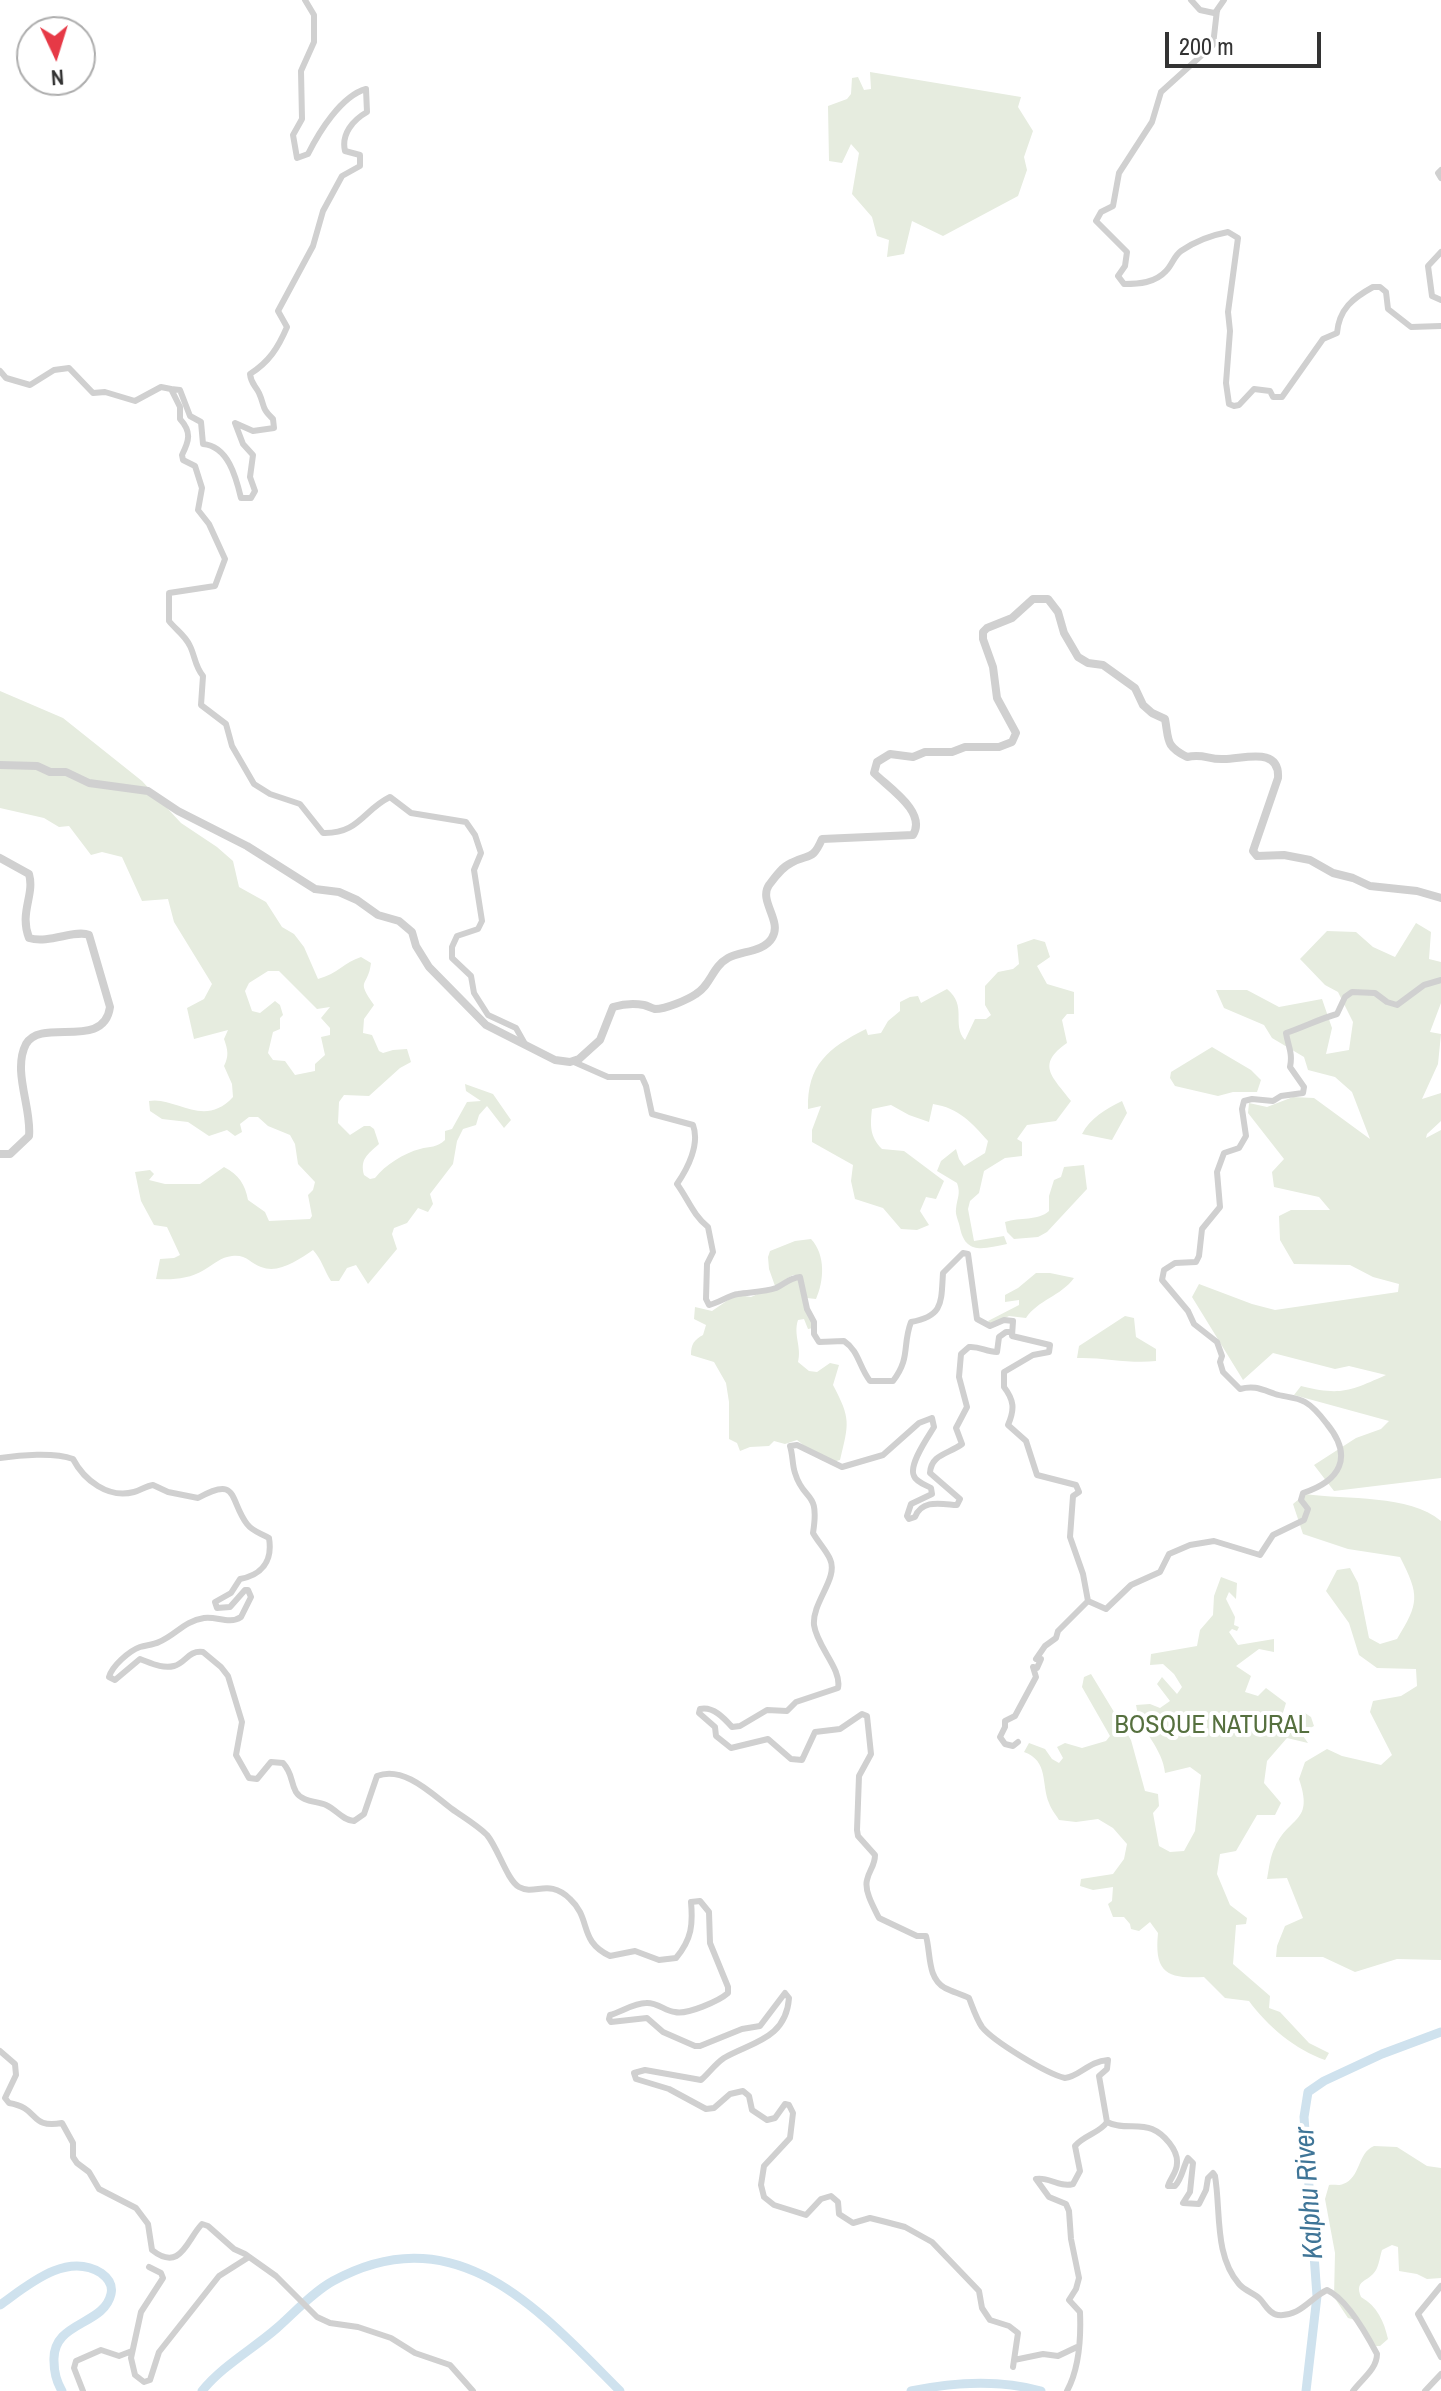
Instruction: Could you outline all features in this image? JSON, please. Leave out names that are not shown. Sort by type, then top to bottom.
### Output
[{"type":"street","points":[[0,371],[6,378],[30,385],[54,370],[69,368],[93,393],[105,392],[135,401],[161,387],[180,390],[190,416],[201,422],[203,444],[211,445],[230,461],[241,498],[251,498],[255,491],[250,477],[253,455],[243,444],[235,423],[253,431],[274,428],[273,419],[262,409],[250,374],[265,365],[279,345],[287,327],[278,311],[313,246],[323,211],[342,176],[360,166],[360,155],[345,151],[344,144],[354,120],[367,112],[366,89],[360,90],[341,107],[316,138],[308,154],[297,158],[293,135],[302,119],[301,71],[314,42],[314,15],[305,0]]},
{"type":"street","points":[[1191,0],[1200,10],[1217,11]]},
{"type":"street","points":[[1224,0],[1217,11],[1213,45],[1161,92],[1152,122],[1119,173],[1113,206],[1101,212],[1096,221],[1127,252],[1125,266],[1118,276],[1124,284],[1140,284],[1165,272],[1178,253],[1193,244],[1228,232],[1238,238],[1230,286],[1226,383],[1229,404],[1234,406],[1239,405],[1254,389],[1270,391],[1273,397],[1282,397],[1323,339],[1337,333],[1338,319],[1350,304],[1373,287],[1380,287],[1386,292],[1388,309],[1411,327],[1441,326]]},
{"type":"street","points":[[1441,170],[1438,173],[1441,178]]},
{"type":"street","points":[[1441,252],[1428,266],[1432,296],[1441,300]]},
{"type":"street","points":[[171,389],[180,407],[180,419],[188,427],[188,444],[182,455],[183,460],[195,466],[202,488],[198,510],[214,534],[225,559],[215,586],[169,593],[169,621],[183,634],[203,676],[201,705],[226,724],[232,746],[254,784],[270,794],[300,804],[323,833],[339,833],[359,823],[377,803],[390,797],[411,813],[466,822],[475,835],[481,853],[474,870],[482,921],[478,929],[457,936],[452,947],[452,958],[471,976],[474,993],[488,1015],[516,1028],[525,1044]]},
{"type":"street","points":[[570,1062],[579,1059],[600,1040],[613,1007],[635,1004],[656,1009],[693,996],[704,988],[713,972],[728,958],[763,946],[772,938],[775,929],[766,895],[769,885],[792,862],[811,858],[822,839],[913,835],[917,830],[917,821],[910,807],[874,773],[877,762],[884,756],[902,754],[913,757],[925,752],[999,747],[1012,742],[1016,733],[997,698],[993,667],[983,632],[1012,618],[1033,599],[1048,599],[1058,612],[1064,633],[1078,657],[1088,663],[1103,665],[1135,688],[1143,705],[1152,713],[1165,719],[1167,738],[1173,749],[1187,757],[1203,753],[1221,760],[1265,756],[1273,761],[1279,769],[1278,778],[1253,851],[1257,856],[1284,855],[1310,860],[1333,873],[1370,886],[1417,891],[1441,898]]},
{"type":"street","points":[[0,765],[37,766],[50,772],[66,772],[89,783],[148,791],[178,811],[247,846],[308,885],[348,896],[378,915],[399,921],[412,932],[421,955],[486,1025],[555,1060],[578,1063],[608,1077],[642,1077],[652,1114],[693,1125],[695,1131],[695,1147],[687,1169],[677,1184],[696,1217],[708,1227],[713,1252],[707,1264],[706,1299],[709,1305],[724,1302],[735,1294],[775,1288],[793,1277],[800,1277],[807,1309],[814,1322],[814,1334],[819,1342],[844,1341],[858,1353],[861,1370],[870,1381],[893,1381],[904,1366],[906,1335],[911,1322],[932,1316],[941,1304],[943,1273],[963,1253],[968,1254],[977,1319],[990,1326],[1004,1320],[1013,1321],[1012,1336],[1050,1345],[1049,1352],[1033,1355],[1004,1372],[1004,1387],[1012,1397],[1014,1412],[1008,1425],[1026,1441],[1037,1475],[1076,1485],[1079,1492],[1073,1496],[1070,1537],[1083,1574],[1088,1601]]},
{"type":"street","points":[[0,858],[29,874],[32,886],[25,910],[29,938],[59,939],[81,933],[89,935],[110,1007],[109,1014],[101,1023],[83,1033],[51,1032],[26,1044],[23,1082],[29,1136],[10,1154],[0,1154]]},
{"type":"street","points":[[1088,1601],[1106,1609],[1131,1585],[1160,1572],[1169,1554],[1190,1545],[1214,1541],[1260,1555],[1273,1535],[1304,1520],[1308,1509],[1301,1500],[1303,1493],[1331,1479],[1340,1467],[1341,1452],[1337,1436],[1303,1400],[1254,1385],[1240,1389],[1231,1382],[1223,1372],[1217,1342],[1194,1324],[1188,1311],[1162,1280],[1164,1270],[1175,1263],[1196,1262],[1199,1256],[1202,1229],[1220,1207],[1217,1172],[1224,1153],[1239,1148],[1246,1136],[1242,1109],[1244,1101],[1273,1101],[1281,1096],[1303,1093],[1304,1087],[1290,1067],[1293,1055],[1286,1033],[1337,1014],[1345,997],[1352,992],[1375,993],[1397,1005],[1424,985],[1441,980]]},
{"type":"street","points":[[1012,1332],[999,1337],[997,1352],[983,1347],[969,1347],[961,1354],[959,1377],[967,1407],[956,1428],[962,1444],[936,1457],[929,1468],[930,1473],[960,1499],[957,1505],[924,1505],[915,1517],[909,1519],[907,1516],[911,1504],[932,1494],[931,1488],[916,1480],[913,1473],[916,1458],[934,1427],[932,1418],[919,1423],[883,1455],[842,1467],[797,1445],[790,1446],[795,1474],[813,1500],[816,1511],[813,1533],[831,1560],[832,1576],[820,1596],[814,1624],[820,1646],[839,1676],[838,1688],[796,1702],[787,1711],[767,1710],[740,1726],[732,1727],[723,1717],[705,1708],[700,1709],[699,1713],[715,1727],[716,1736],[731,1748],[768,1739],[791,1759],[802,1760],[815,1732],[840,1729],[862,1714],[867,1716],[871,1754],[859,1776],[857,1830],[858,1836],[875,1855],[866,1887],[879,1918],[917,1936],[926,1936],[931,1971],[936,1982],[969,1998],[986,2032],[1024,2060],[1065,2078],[1071,2078],[1083,2067],[1108,2060],[1107,2069],[1099,2076],[1107,2122],[1075,2146],[1080,2171],[1073,2184],[1061,2186],[1036,2179],[1049,2197],[1066,2204],[1079,2274],[1077,2287],[1069,2300],[1080,2312],[1074,2374],[1067,2391]]},
{"type":"street","points":[[0,1458],[64,1455],[73,1459],[88,1480],[102,1489],[118,1493],[133,1493],[153,1485],[168,1492],[198,1498],[222,1488],[231,1492],[246,1523],[269,1538],[270,1546],[263,1568],[256,1576],[240,1579],[231,1593],[215,1602],[217,1608],[230,1607],[248,1590],[251,1597],[241,1617],[229,1621],[208,1617],[183,1624],[159,1642],[129,1653],[111,1670],[109,1677],[115,1680],[140,1659],[157,1666],[173,1667],[190,1653],[203,1652],[228,1676],[242,1722],[236,1755],[249,1778],[257,1779],[271,1762],[283,1763],[291,1772],[301,1798],[323,1804],[347,1820],[354,1821],[364,1814],[377,1776],[390,1773],[412,1780],[429,1789],[487,1835],[516,1885],[526,1889],[559,1889],[572,1900],[582,1914],[591,1943],[610,1956],[635,1951],[659,1960],[676,1958],[693,1924],[691,1902],[700,1901],[709,1912],[710,1943],[728,1993],[721,1999],[688,2012],[674,2012],[655,2003],[646,2003],[610,2015],[611,2022],[647,2018],[663,2032],[700,2046],[742,2029],[760,2026],[785,1993],[789,1998],[786,2010],[775,2031],[751,2047],[725,2057],[701,2080],[645,2070],[634,2073],[636,2079],[669,2089],[706,2109],[714,2108],[730,2094],[743,2091],[749,2096],[752,2110],[767,2120],[775,2118],[785,2104],[789,2105],[793,2113],[790,2138],[764,2166],[761,2185],[764,2197],[774,2205],[806,2215],[821,2199],[831,2196],[838,2202],[839,2214],[853,2223],[870,2218],[905,2227],[932,2242],[979,2291],[982,2308],[990,2320],[1009,2326],[1018,2333],[1014,2363],[1043,2354],[1059,2356],[1077,2347]]},
{"type":"street","points":[[1018,1742],[1013,1746],[1005,1744],[1000,1737],[1005,1721],[1020,1709],[1036,1677],[1033,1667],[1037,1668],[1041,1659],[1036,1659],[1088,1601]]},
{"type":"street","points":[[0,2051],[15,2064],[16,2075],[5,2098],[9,2103],[23,2105],[40,2123],[62,2123],[73,2143],[73,2157],[89,2172],[99,2189],[136,2208],[148,2224],[152,2250],[165,2257],[179,2255],[187,2249],[196,2230],[202,2224],[208,2226],[234,2249],[276,2276],[312,2313],[330,2323],[358,2327],[391,2338],[415,2353],[450,2365],[473,2391]]},
{"type":"street","points":[[1107,2122],[1119,2127],[1151,2129],[1169,2143],[1177,2158],[1176,2172],[1168,2181],[1168,2186],[1178,2183],[1188,2158],[1191,2159],[1190,2192],[1183,2203],[1199,2204],[1208,2178],[1213,2173],[1226,2262],[1238,2284],[1258,2297],[1272,2312],[1279,2315],[1302,2310],[1327,2290],[1336,2294],[1377,2354],[1377,2364],[1353,2391]]},
{"type":"street","points":[[149,2267],[161,2273],[163,2278],[141,2312],[131,2358],[135,2375],[147,2382],[153,2374],[159,2352],[219,2276],[249,2257]]},
{"type":"street","points":[[1441,2286],[1418,2314],[1441,2357]]},
{"type":"street","points":[[83,2391],[74,2368],[76,2361],[101,2350],[119,2356],[132,2351]]},
{"type":"street","points":[[1425,2391],[1441,2374]]},
{"type":"green space","points":[[870,72],[1021,97],[1018,107],[1033,131],[1024,157],[1027,170],[1018,196],[943,236],[912,221],[904,254],[887,257],[889,240],[877,236],[872,217],[852,194],[859,153],[851,144],[842,163],[829,161],[828,106],[847,99],[851,94],[852,78],[858,77],[864,90],[871,89]]},
{"type":"green space","points":[[0,691],[63,718],[142,781],[181,823],[233,861],[239,887],[266,902],[282,927],[294,934],[304,947],[318,979],[361,957],[371,963],[364,986],[374,1005],[364,1019],[363,1033],[372,1035],[383,1053],[407,1049],[411,1062],[369,1096],[344,1095],[339,1102],[338,1123],[350,1135],[364,1126],[374,1129],[379,1144],[368,1154],[363,1165],[364,1175],[370,1179],[401,1157],[445,1140],[445,1131],[452,1129],[467,1102],[481,1101],[466,1091],[465,1084],[493,1094],[511,1120],[504,1128],[487,1106],[479,1115],[476,1125],[463,1129],[457,1141],[453,1164],[430,1194],[433,1204],[428,1212],[418,1208],[407,1223],[394,1228],[392,1234],[397,1249],[368,1284],[356,1265],[347,1268],[339,1281],[331,1281],[313,1250],[275,1269],[232,1256],[193,1275],[156,1279],[160,1259],[180,1255],[167,1227],[154,1225],[141,1201],[135,1172],[150,1170],[154,1174],[149,1180],[165,1184],[200,1184],[224,1167],[237,1177],[248,1200],[265,1212],[269,1221],[310,1219],[308,1195],[315,1182],[298,1164],[295,1144],[290,1135],[268,1126],[258,1117],[249,1117],[240,1124],[242,1132],[235,1136],[227,1130],[209,1136],[188,1122],[162,1119],[150,1111],[149,1101],[201,1111],[222,1106],[233,1097],[232,1084],[224,1066],[227,1053],[224,1039],[228,1030],[194,1039],[187,1008],[204,999],[212,984],[174,922],[168,899],[142,901],[122,857],[102,852],[91,855],[69,826],[59,827],[44,818],[0,808]],"holes":[[[268,971],[279,971],[317,1009],[330,1007],[321,1018],[330,1028],[330,1035],[321,1037],[325,1055],[315,1064],[315,1071],[295,1075],[285,1061],[273,1060],[268,1053],[273,1032],[280,1029],[283,1015],[280,1005],[275,1001],[260,1013],[252,1011],[245,991],[249,983]]]},
{"type":"green space","points":[[1416,923],[1431,932],[1429,959],[1441,962],[1441,1003],[1430,1032],[1441,1034],[1438,1064],[1422,1099],[1441,1093],[1441,1121],[1426,1138],[1441,1130],[1441,1478],[1334,1491],[1314,1465],[1356,1438],[1381,1429],[1389,1421],[1294,1395],[1301,1386],[1326,1391],[1345,1390],[1386,1375],[1349,1366],[1335,1369],[1273,1353],[1243,1380],[1192,1297],[1199,1284],[1275,1310],[1398,1292],[1399,1284],[1373,1277],[1350,1265],[1294,1264],[1280,1240],[1279,1216],[1291,1210],[1330,1210],[1319,1197],[1274,1187],[1272,1172],[1284,1159],[1248,1113],[1249,1103],[1267,1107],[1293,1097],[1314,1098],[1370,1139],[1352,1092],[1335,1077],[1308,1070],[1304,1057],[1272,1038],[1264,1025],[1224,1008],[1216,990],[1247,990],[1279,1007],[1322,999],[1332,1028],[1326,1054],[1349,1050],[1353,1022],[1338,992],[1325,985],[1300,959],[1327,931],[1356,932],[1373,947],[1395,957]]},
{"type":"green space","points":[[1034,939],[1045,942],[1050,957],[1037,966],[1047,984],[1074,992],[1074,1014],[1067,1014],[1062,1020],[1067,1043],[1057,1051],[1049,1065],[1053,1078],[1071,1101],[1056,1121],[1027,1125],[1017,1139],[1022,1142],[1022,1156],[1005,1158],[984,1171],[979,1193],[970,1201],[968,1209],[974,1241],[1004,1236],[1007,1244],[978,1248],[967,1243],[963,1237],[956,1214],[957,1183],[937,1171],[941,1161],[956,1149],[964,1166],[985,1153],[988,1141],[958,1113],[933,1104],[929,1122],[891,1105],[872,1109],[872,1131],[882,1149],[904,1151],[944,1181],[936,1199],[926,1197],[920,1211],[929,1225],[917,1230],[901,1229],[883,1208],[855,1199],[851,1181],[853,1165],[812,1142],[812,1130],[821,1106],[808,1109],[811,1081],[816,1069],[831,1051],[853,1036],[866,1029],[868,1035],[881,1033],[888,1021],[900,1011],[900,1002],[918,996],[921,1003],[947,989],[957,1002],[959,1028],[965,1040],[975,1019],[986,1019],[991,1015],[985,1005],[985,986],[998,972],[1013,969],[1019,964],[1017,945]]},
{"type":"green space","points":[[1212,1047],[1251,1070],[1261,1080],[1257,1092],[1233,1092],[1218,1096],[1175,1086],[1170,1078],[1171,1072]]},
{"type":"green space","points":[[1122,1101],[1127,1113],[1112,1140],[1082,1134],[1094,1119]]},
{"type":"green space","points":[[1084,1165],[1087,1189],[1047,1232],[1038,1237],[1014,1239],[1007,1232],[1005,1222],[1040,1216],[1049,1211],[1054,1180],[1061,1177],[1064,1167]]},
{"type":"green space","points":[[811,1239],[816,1245],[822,1268],[816,1299],[807,1298],[800,1275],[793,1275],[775,1286],[768,1257],[770,1251],[795,1241]]},
{"type":"green space","points":[[1036,1273],[1074,1278],[1026,1318],[1009,1316],[991,1325],[988,1321],[1019,1305],[1019,1300],[1005,1302],[1005,1295]]},
{"type":"green space","points":[[788,1280],[800,1280],[813,1328],[808,1329],[804,1319],[798,1320],[798,1362],[809,1371],[817,1372],[830,1363],[839,1365],[833,1385],[847,1421],[840,1460],[821,1460],[797,1440],[785,1444],[774,1441],[769,1446],[740,1451],[737,1443],[729,1439],[726,1383],[714,1362],[691,1355],[694,1343],[703,1335],[706,1325],[694,1319],[695,1307],[712,1311],[731,1298],[739,1295],[751,1297]]},
{"type":"green space","points":[[1125,1316],[1134,1318],[1136,1337],[1156,1349],[1156,1361],[1077,1358],[1079,1346]]},
{"type":"green space","points":[[1305,1494],[1395,1502],[1428,1512],[1441,1521],[1441,1960],[1397,1959],[1355,1972],[1323,1957],[1276,1957],[1285,1926],[1303,1918],[1287,1878],[1267,1879],[1275,1847],[1302,1811],[1303,1793],[1299,1779],[1305,1762],[1327,1749],[1342,1756],[1381,1765],[1392,1755],[1370,1712],[1373,1701],[1401,1696],[1417,1686],[1416,1669],[1377,1668],[1359,1655],[1349,1623],[1326,1591],[1337,1570],[1350,1568],[1358,1583],[1369,1638],[1380,1644],[1397,1639],[1410,1616],[1414,1599],[1411,1581],[1400,1557],[1348,1549],[1303,1534],[1293,1504]]},
{"type":"green space","name":"BOSQUE NATURAL","points":[[1221,1577],[1237,1583],[1236,1599],[1229,1592],[1226,1599],[1235,1617],[1234,1625],[1239,1627],[1237,1631],[1232,1629],[1229,1632],[1238,1645],[1274,1639],[1274,1652],[1259,1649],[1236,1666],[1251,1676],[1245,1692],[1258,1696],[1266,1688],[1286,1703],[1282,1716],[1302,1711],[1311,1717],[1314,1726],[1301,1733],[1308,1743],[1287,1738],[1267,1761],[1264,1783],[1281,1803],[1275,1815],[1257,1815],[1236,1851],[1220,1854],[1217,1874],[1230,1905],[1247,1918],[1246,1924],[1236,1925],[1233,1964],[1270,1996],[1269,2008],[1280,2012],[1309,2043],[1329,2053],[1325,2060],[1283,2036],[1249,2001],[1225,1998],[1204,1977],[1181,1977],[1166,1971],[1158,1957],[1158,1933],[1150,1922],[1139,1931],[1131,1929],[1124,1917],[1113,1917],[1108,1904],[1112,1901],[1113,1887],[1093,1890],[1080,1886],[1081,1879],[1113,1874],[1124,1859],[1127,1844],[1113,1828],[1098,1819],[1076,1822],[1059,1820],[1049,1803],[1041,1767],[1024,1752],[1029,1743],[1045,1749],[1059,1763],[1063,1758],[1057,1747],[1065,1743],[1082,1748],[1106,1741],[1110,1736],[1082,1687],[1084,1677],[1091,1674],[1131,1740],[1145,1791],[1158,1794],[1159,1806],[1153,1813],[1159,1846],[1170,1852],[1184,1851],[1195,1831],[1201,1775],[1190,1767],[1165,1773],[1160,1755],[1136,1705],[1150,1704],[1160,1708],[1170,1701],[1157,1684],[1162,1677],[1177,1694],[1182,1687],[1163,1664],[1150,1665],[1151,1654],[1197,1646],[1200,1630],[1213,1615],[1214,1596]]},
{"type":"green space","points":[[1374,2146],[1397,2147],[1427,2166],[1441,2168],[1441,2278],[1427,2279],[1399,2271],[1398,2247],[1392,2245],[1382,2250],[1376,2270],[1359,2287],[1361,2297],[1376,2309],[1384,2326],[1388,2339],[1380,2346],[1376,2346],[1359,2321],[1348,2318],[1334,2297],[1335,2253],[1325,2199],[1329,2185],[1349,2181],[1365,2154]]},
{"type":"waterway","name":"Kalphu River","points":[[1306,2391],[1317,2296],[1304,2117],[1308,2092],[1324,2081],[1382,2054],[1441,2032]]},
{"type":"waterway","name":"Kalphu River","points":[[202,2391],[228,2366],[333,2281],[378,2263],[419,2258],[457,2265],[493,2280],[559,2330],[620,2391]]},
{"type":"waterway","name":"Kalphu River","points":[[0,2305],[61,2268],[88,2267],[108,2279],[111,2294],[106,2304],[61,2338],[56,2348],[55,2373],[62,2391]]},
{"type":"waterway","name":"Kalphu River","points":[[911,2391],[976,2383],[1041,2391]]}]
